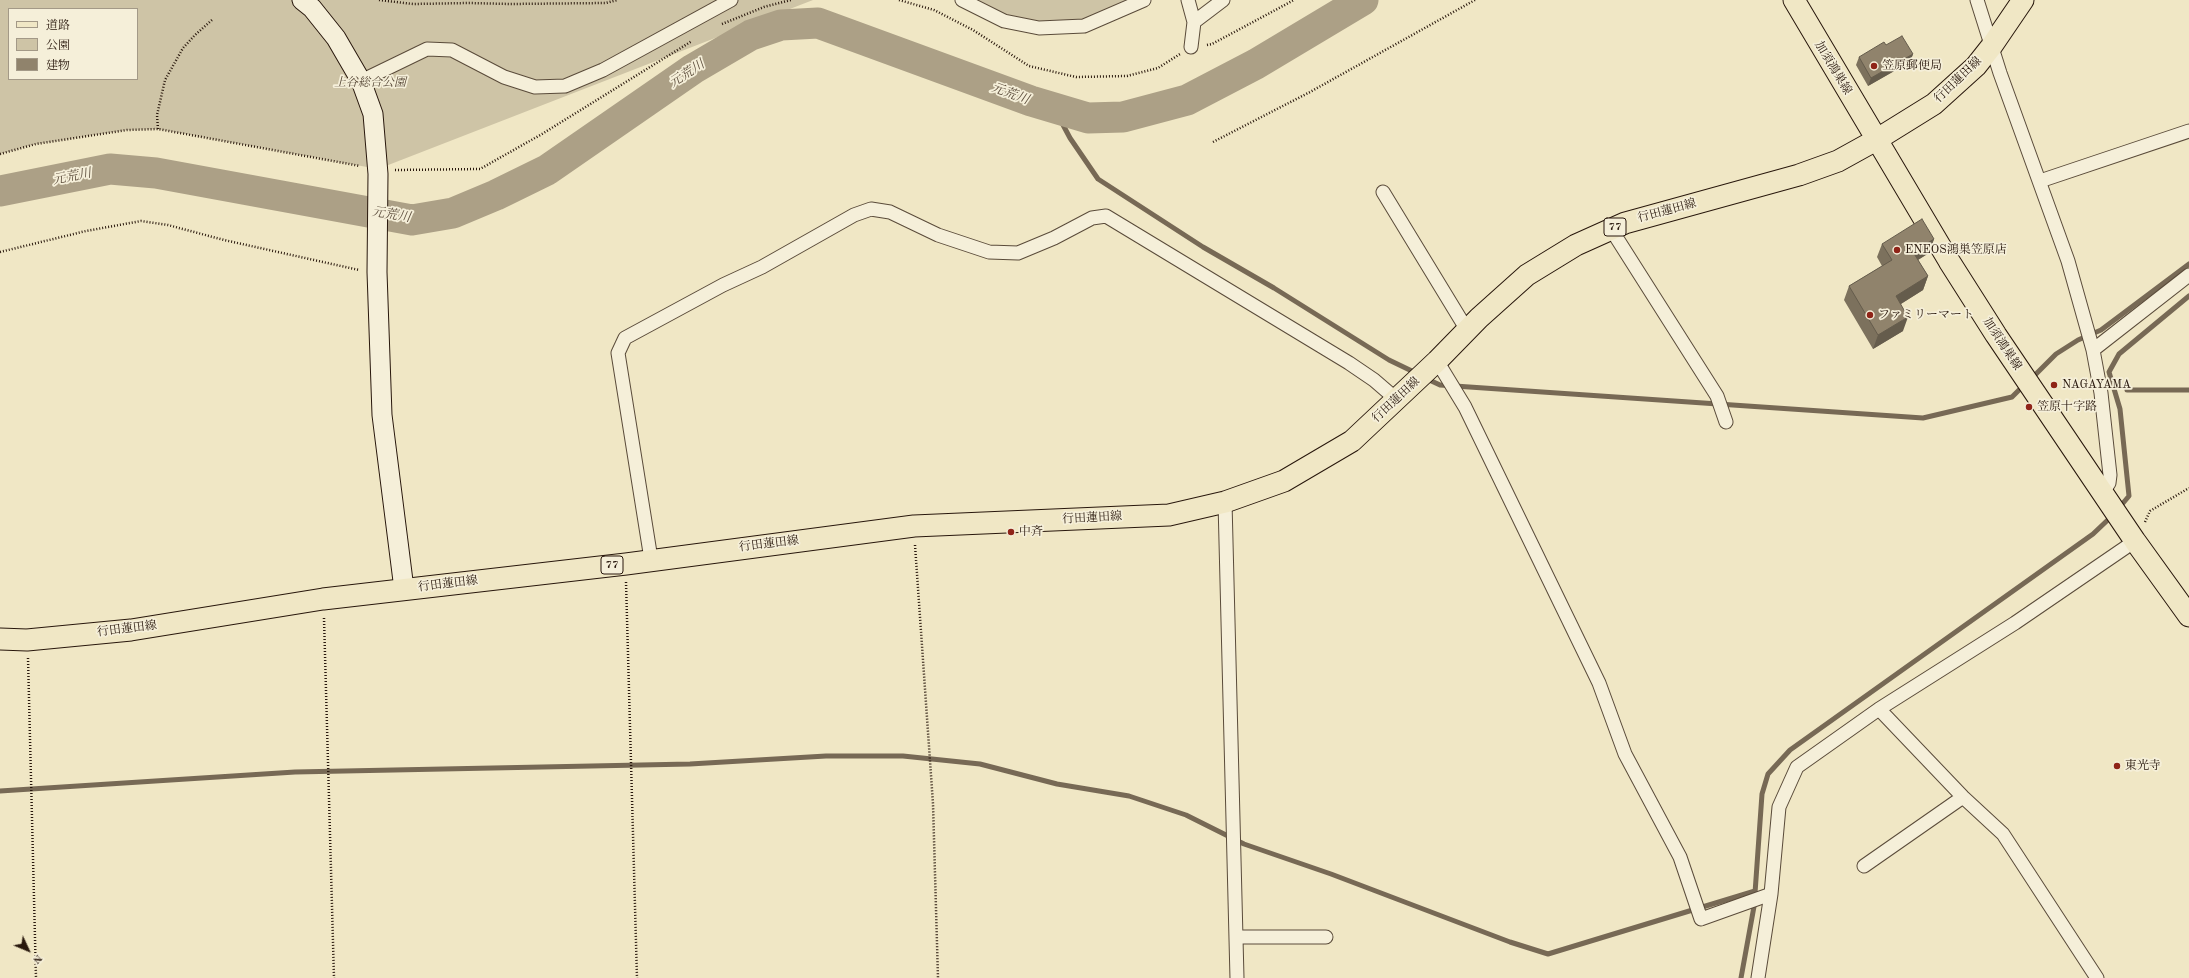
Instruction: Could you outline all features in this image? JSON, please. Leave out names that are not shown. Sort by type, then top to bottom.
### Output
[{"type":"main road","name":"加須鴻巣線","points":[[1794,0],[1876,140],[1992,329],[2102,494],[2189,616]]},
{"type":"main road","name":"行田蓮田線","points":[[0,640],[27,640],[131,630],[323,599],[626,564],[651,559],[914,526],[1168,514],[1225,502],[1284,480],[1352,440],[1527,275],[1576,245],[1625,223],[1799,175],[1838,161],[1876,140],[1934,104],[1971,71],[1991,47],[2023,0]]},
{"type":"street","points":[[302,0],[312,8],[336,38],[361,81],[373,114],[378,172],[377,268],[382,415],[404,589]]},
{"type":"street","points":[[361,81],[427,49],[452,50],[504,77],[536,87],[565,86],[603,70],[731,0]]},
{"type":"street","points":[[962,0],[1004,21],[1039,28],[1084,26],[1144,0]]},
{"type":"street","points":[[1188,0],[1194,22],[1191,47]]},
{"type":"street","points":[[1194,22],[1223,0]]},
{"type":"street","points":[[1977,0],[1991,47],[2068,261],[2093,350],[2101,393],[2110,475],[2109,483],[2102,494]]},
{"type":"street","points":[[2040,181],[2189,131]]},
{"type":"street","points":[[1383,192],[1467,330]]},
{"type":"street","points":[[651,559],[618,353],[625,338],[710,292],[762,267],[854,215],[871,209],[890,212],[938,235],[989,252],[1018,253],[1054,238],[1092,218],[1106,216],[1349,363],[1374,380],[1396,399]]},
{"type":"street","points":[[1611,229],[1717,396],[1726,422]]},
{"type":"street","points":[[2093,350],[2189,275]]},
{"type":"street","points":[[1437,361],[1465,407],[1599,683],[1625,754],[1680,858],[1701,919],[1771,894]]},
{"type":"street","points":[[1225,502],[1237,978]]},
{"type":"street","points":[[1758,978],[1771,894],[1779,807],[1797,767],[1879,709],[2015,623],[2135,541]]},
{"type":"street","points":[[1879,709],[1963,797],[2003,834],[2097,978]]},
{"type":"street","points":[[1864,866],[1963,797]]},
{"type":"street","points":[[1236,937],[1326,937]]},
{"type":"path","points":[[379,0],[413,4],[606,3],[617,0]]},
{"type":"path","points":[[717,26],[764,7],[791,0]]},
{"type":"path","points":[[899,0],[934,10],[972,30],[1029,66],[1076,77],[1127,76],[1158,68],[1191,47],[1212,44],[1294,0]]},
{"type":"path","points":[[1213,142],[1324,85],[1475,0]]},
{"type":"path","points":[[158,130],[157,115],[165,80],[183,48],[195,34],[212,20]]},
{"type":"path","points":[[0,154],[36,144],[127,130],[158,130],[378,172],[480,170],[542,134],[698,37]]},
{"type":"path","points":[[0,252],[86,231],[141,221],[168,225],[354,269],[377,268]]},
{"type":"path","points":[[2135,541],[2150,511],[2189,488]]},
{"type":"path","points":[[914,526],[933,804],[938,978]]},
{"type":"path","points":[[626,564],[637,978]]},
{"type":"path","points":[[323,599],[334,978]]},
{"type":"path","points":[[27,640],[36,978]]},
{"type":"green space","name":"上谷総合公園","points":[[0,0],[813,0],[378,169],[158,129],[127,130],[36,144],[0,154]]},
{"type":"green space","points":[[956,0],[1136,0],[1084,26],[1039,28]]},
{"type":"building","points":[[1902,36],[1913,54],[1871,78],[1859,57],[1884,42],[1886,45]]},
{"type":"building","points":[[1922,219],[1934,239],[1913,252],[1928,276],[1896,296],[1908,317],[1878,335],[1849,286],[1892,260],[1882,244]]},
{"type":"waterway","name":"元荒川","points":[[0,191],[110,169],[156,173],[412,220],[453,213],[496,195],[547,170],[693,69],[751,35],[781,25],[818,23],[1031,101],[1088,118],[1123,117],[1187,100],[1256,64],[1363,0]]},
{"type":"waterway","points":[[1054,108],[1070,138],[1098,179],[1203,247],[1274,288],[1389,360],[1416,373]]},
{"type":"waterway","points":[[2031,379],[2056,354],[2078,340],[2101,330],[2189,264]]},
{"type":"waterway","points":[[2118,509],[2129,496],[2120,409],[2109,372],[2119,354],[2189,296]]},
{"type":"waterway","points":[[1425,378],[1440,385],[1923,418],[2012,397],[2023,386]]},
{"type":"waterway","points":[[2127,390],[2189,390]]},
{"type":"waterway","points":[[1755,893],[1762,794],[1768,774],[1790,750],[2093,534],[2113,515]]},
{"type":"waterway","points":[[0,791],[295,772],[690,764],[826,756],[903,756],[980,764],[1057,784],[1129,796],[1186,815],[1244,844],[1331,874],[1510,942],[1548,954],[1755,891]]},
{"type":"waterway","points":[[1741,978],[1755,901]]},
{"type":"place","name":"笠原郵便局","points":[[1874,66]]},
{"type":"place","name":"ENEOS鴻巣笠原店","points":[[1897,250]]},
{"type":"place","name":"ファミリーマート","points":[[1870,315]]},
{"type":"place","name":"NAGAYAMA","points":[[2054,385]]},
{"type":"place","name":"笠原十字路","points":[[2029,407]]},
{"type":"place","name":"中斉","points":[[1011,532]]},
{"type":"place","name":"東光寺","points":[[2117,766]]}]
